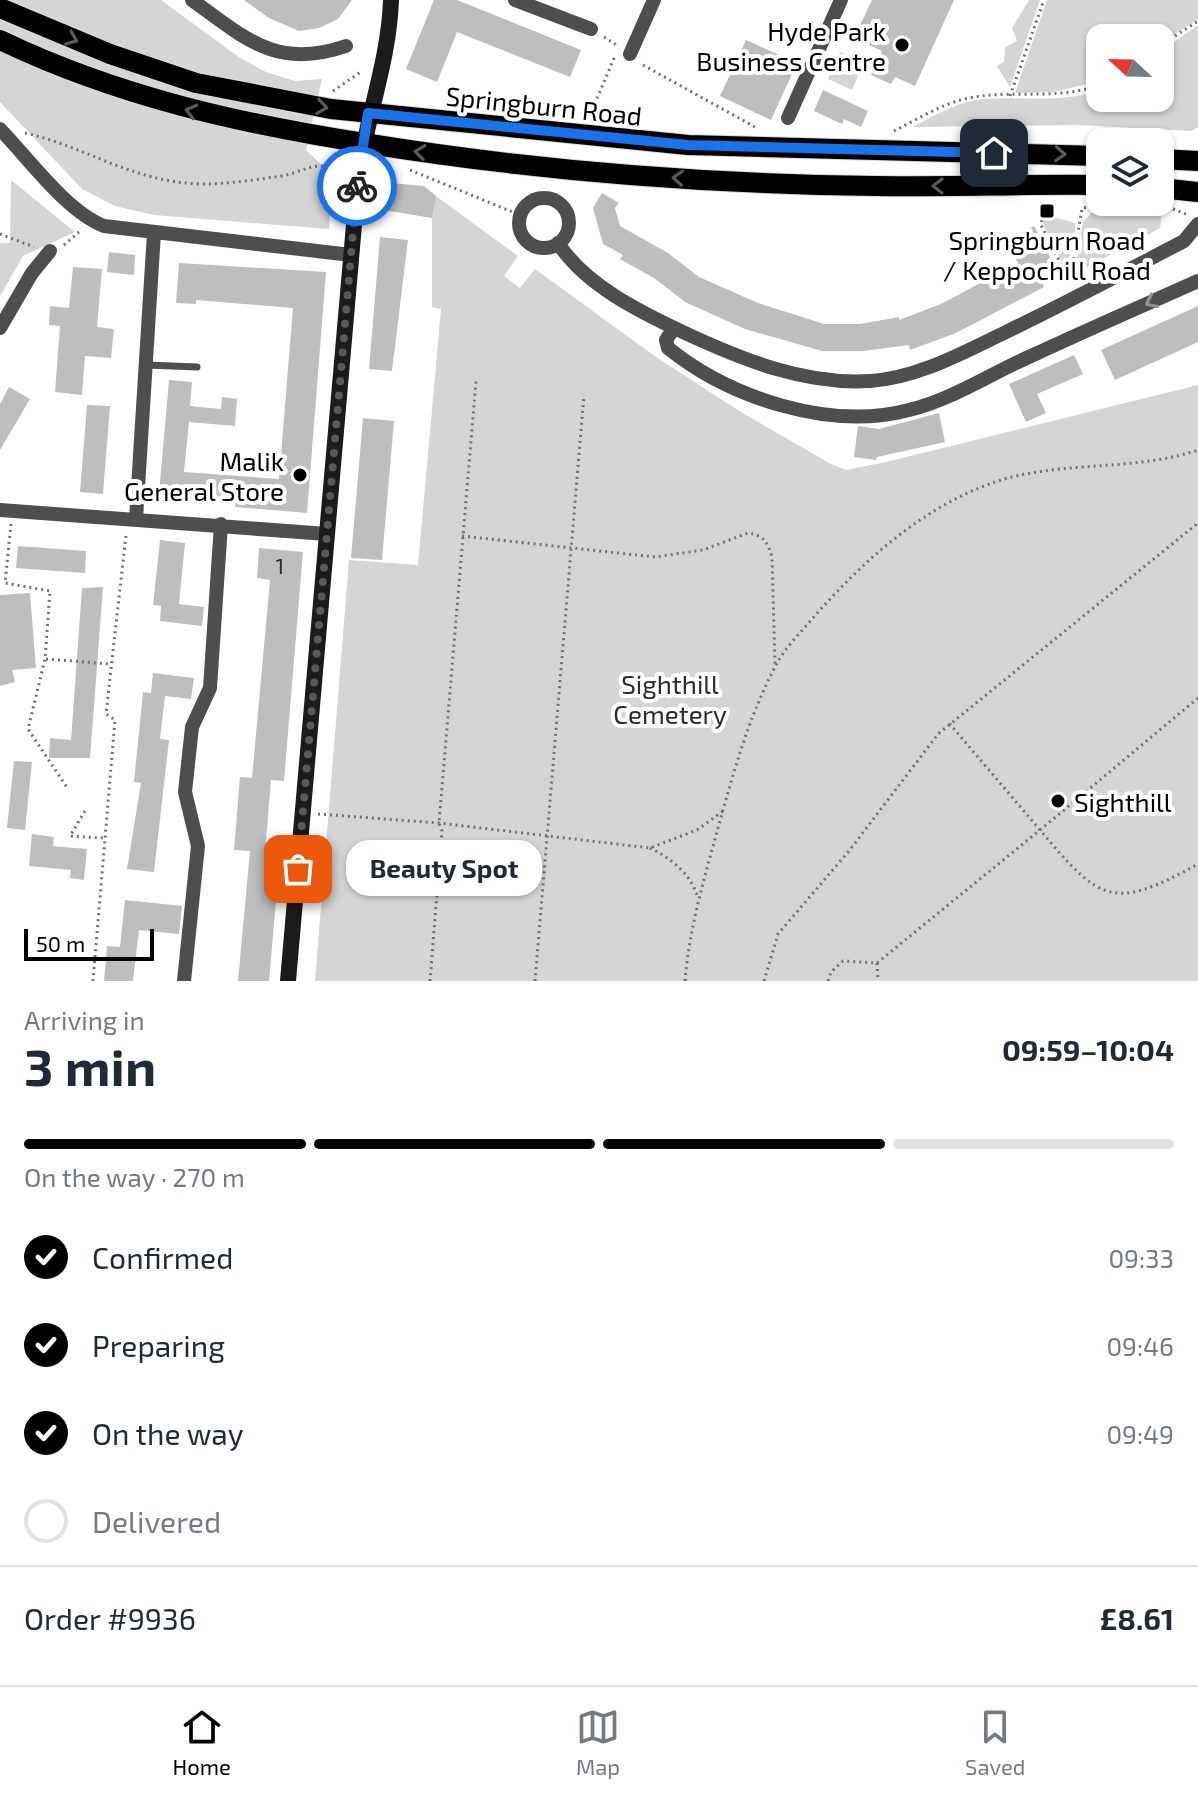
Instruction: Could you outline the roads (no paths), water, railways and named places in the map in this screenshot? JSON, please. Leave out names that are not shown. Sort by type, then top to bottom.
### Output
[{"type":"main road","name":"Springburn Road","points":[[0,8],[110,54],[196,83],[296,104],[688,145],[1086,156]]},
{"type":"main road","points":[[0,40],[65,69],[175,107],[268,128],[550,168],[690,179],[875,186],[1086,185]]},
{"type":"main road","points":[[1174,160],[1198,161]]},
{"type":"main road","points":[[1174,189],[1198,192]]},
{"type":"street","points":[[192,0],[256,44],[281,54],[317,56],[346,46]]},
{"type":"street","points":[[288,981],[358,179],[368,113],[388,42],[391,0]]},
{"type":"street","points":[[630,54],[654,0]]},
{"type":"street","points":[[788,118],[841,0]]},
{"type":"street","points":[[522,1],[591,29]]},
{"type":"street","points":[[0,130],[91,221],[154,233],[351,255]]},
{"type":"street","points":[[556,200],[567,213],[569,221],[564,238],[558,243],[544,248],[530,243],[521,232],[520,215],[531,201],[556,200]]},
{"type":"street","points":[[558,243],[573,264],[627,303],[674,328],[774,369],[815,378],[868,381],[889,379],[958,355],[1184,241],[1198,224]]},
{"type":"street","points":[[132,520],[154,233]]},
{"type":"street","points":[[0,328],[32,273],[50,251]]},
{"type":"street","points":[[674,328],[666,340],[668,348],[716,380],[777,403],[823,412],[869,416],[910,410],[937,401],[1198,281]]},
{"type":"street","points":[[6,511],[327,534]]},
{"type":"street","points":[[184,981],[198,846],[185,792],[192,727],[210,688],[221,524]]},
{"type":"lane","points":[[0,130],[0,140]]},
{"type":"lane","points":[[146,365],[197,367]]},
{"type":"place","name":"Hyde Park Business Centre","points":[[902,45]]},
{"type":"place","name":"Springburn Road / Keppochill Road","points":[[1047,211]]},
{"type":"place","name":"Malik General Store","points":[[300,475]]},
{"type":"place","name":"Sighthill","points":[[1058,801]]},
{"type":"place","name":"Beauty Spot","points":[[298,869]]},
{"type":"park label","name":"Sighthill Cemetery","points":[[670,698]]}]
